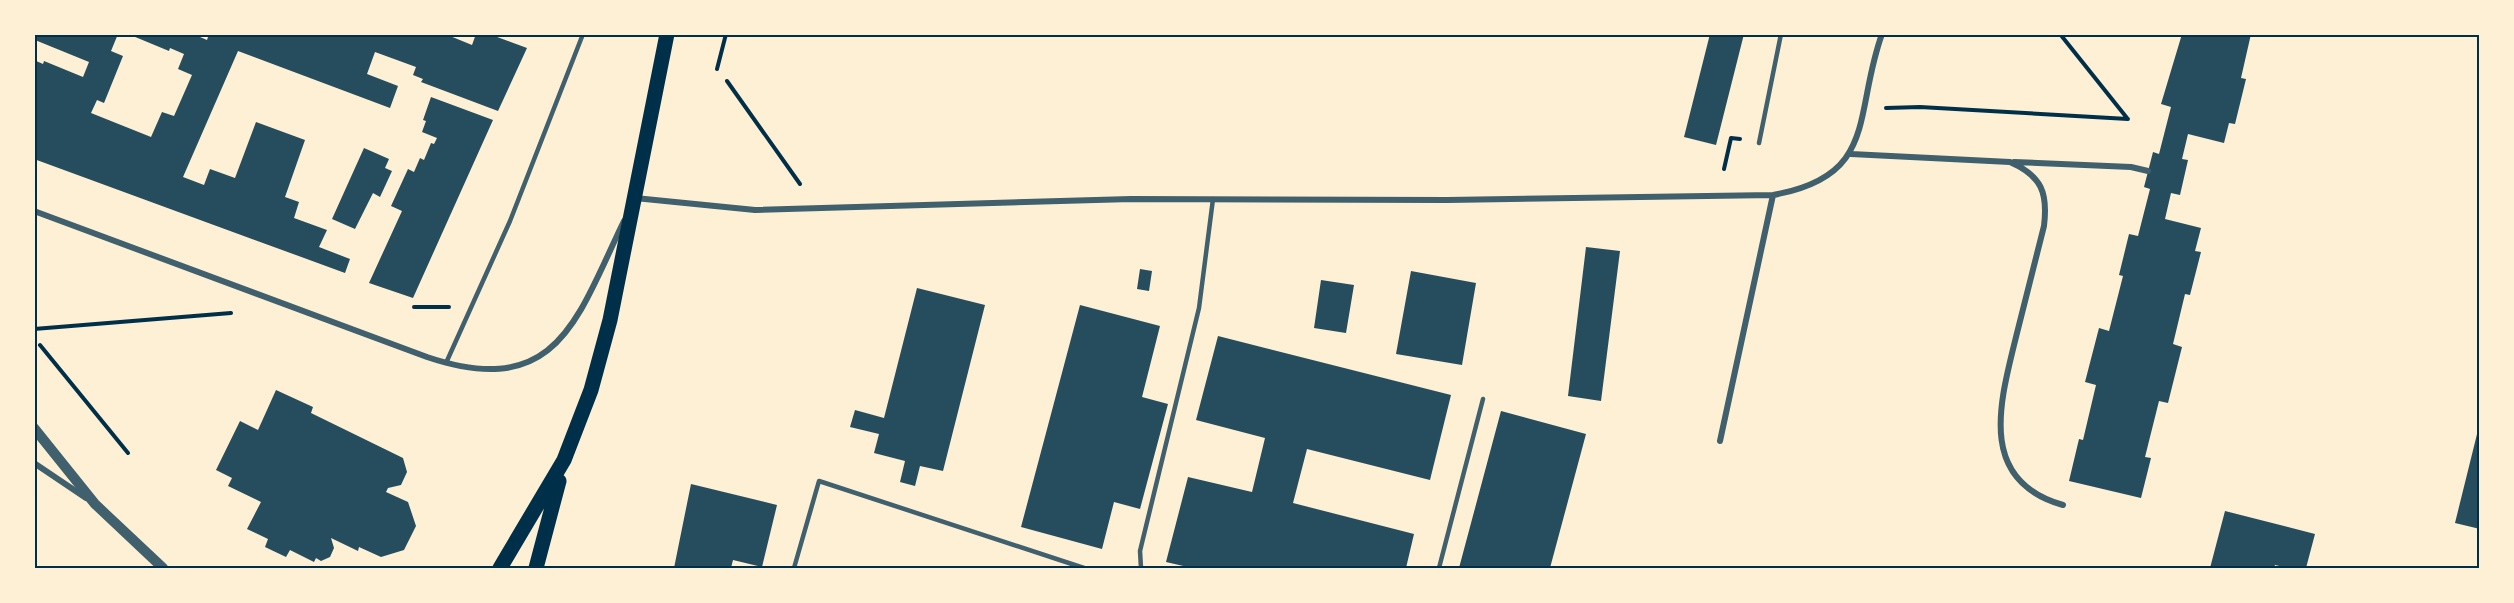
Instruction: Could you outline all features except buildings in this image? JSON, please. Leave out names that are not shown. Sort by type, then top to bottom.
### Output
[{"type":"main road","points":[[536,568],[564,460],[591,390],[610,320],[667,34]]},
{"type":"main road","points":[[500,568],[564,460]]},
{"type":"street","points":[[34,211],[446,363],[484,370],[513,368],[539,358],[559,342],[575,323],[636,197],[755,210],[1131,199],[1525,200],[1773,195],[1796,191],[1819,181],[1837,169],[1851,154],[1882,34]]},
{"type":"street","points":[[1851,154],[2131,167],[2148,171]]},
{"type":"street","points":[[2010,162],[2023,167],[2041,186],[2046,198],[2046,212],[2002,396],[2000,432],[2008,465],[2018,478],[2030,491],[2046,500],[2063,505]]},
{"type":"street","points":[[1719,441],[1773,195]]},
{"type":"street","points":[[34,428],[95,504],[164,568]]},
{"type":"street","points":[[34,464],[95,504]]},
{"type":"lane","points":[[446,363],[510,221],[584,34]]},
{"type":"lane","points":[[1758,143],[1781,34]]},
{"type":"lane","points":[[1141,568],[1140,550],[1199,308],[1213,199]]},
{"type":"lane","points":[[1439,568],[1483,399]]},
{"type":"lane","points":[[794,568],[819,481],[1084,568]]},
{"type":"path","points":[[717,69],[726,34]]},
{"type":"path","points":[[1884,108],[1920,107],[2128,119],[2060,34]]},
{"type":"path","points":[[727,81],[800,184]]},
{"type":"path","points":[[414,307],[473,306]]},
{"type":"path","points":[[34,329],[231,313]]},
{"type":"path","points":[[40,345],[128,453]]}]
